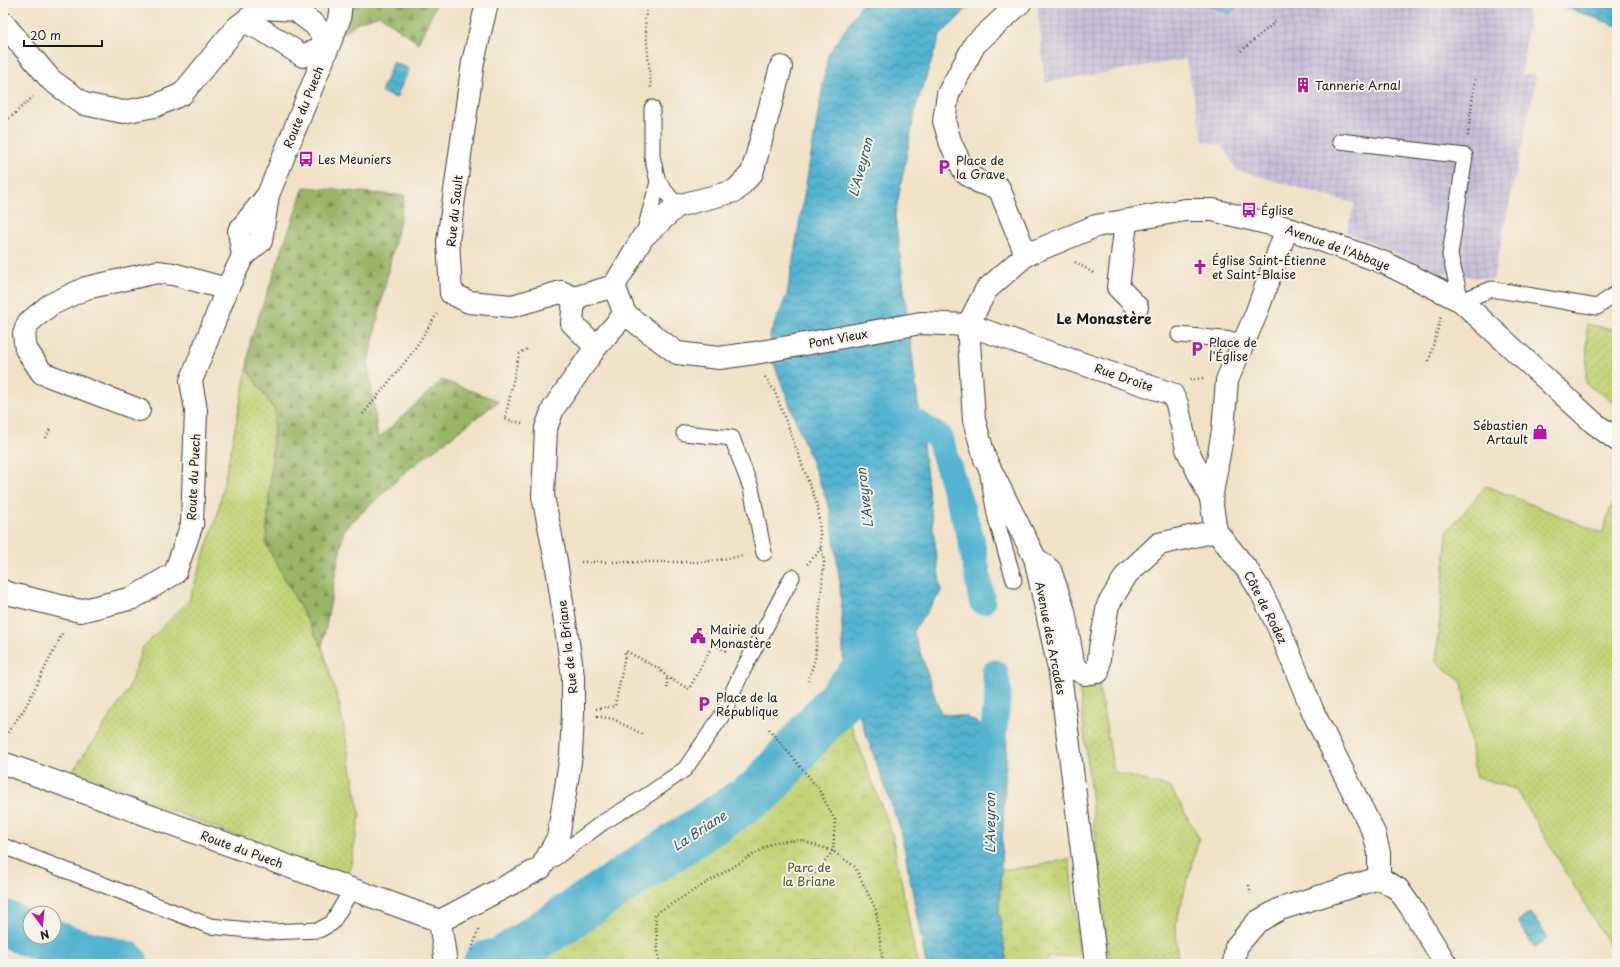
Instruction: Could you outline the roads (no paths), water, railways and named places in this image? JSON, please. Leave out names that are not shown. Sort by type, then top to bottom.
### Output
[{"type":"street","name":"Route du Puech","points":[[3,591],[7,594],[80,611],[133,598],[175,573],[192,524],[196,410],[191,382],[227,289],[243,256],[239,231],[268,195],[329,44],[340,12],[355,9],[356,3]]},
{"type":"street","name":"Rue du Sault","points":[[487,3],[473,62],[448,241],[451,293],[469,302],[512,306],[560,292],[574,298]]},
{"type":"street","points":[[1020,3],[975,44],[948,94],[944,121],[951,144],[965,173],[981,183],[999,188],[1026,255]]},
{"type":"street","points":[[3,23],[51,80],[84,104],[123,112],[155,106],[182,94],[236,28],[262,8],[295,10],[315,25],[329,44],[303,56],[264,31],[245,22]]},
{"type":"street","points":[[596,346],[572,323],[574,298],[614,286],[643,237],[677,206],[735,191],[752,173],[781,67]]},
{"type":"street","name":"Avenue de l'Abbaye","points":[[968,325],[986,290],[1026,255],[1096,226],[1185,210],[1213,210],[1287,222],[1385,263],[1461,301],[1594,423],[1617,440]]},
{"type":"street","points":[[1125,221],[1118,287],[1137,306]]},
{"type":"street","name":"Côte de Rodez","points":[[1287,222],[1256,314],[1227,380],[1223,431],[1211,499],[1216,531],[1248,571],[1278,626],[1314,714],[1374,833],[1379,853],[1379,878]]},
{"type":"street","points":[[139,410],[42,373],[26,349],[24,334],[28,323],[50,306],[86,288],[156,272],[173,274],[227,289]]},
{"type":"street","points":[[614,286],[625,314]]},
{"type":"street","name":"Pont Vieux","points":[[625,314],[677,353],[759,362],[921,323],[968,325]]},
{"type":"street","name":"Rue de la Briane","points":[[541,868],[558,838],[570,755],[573,713],[573,676],[556,561],[543,496],[546,428],[553,409],[596,346],[625,314]]},
{"type":"street","name":"Rue Droite","points":[[968,325],[1172,394],[1177,404],[1187,449],[1211,499]]},
{"type":"street","name":"Avenue des Arcades","points":[[968,325],[974,420],[985,459],[1035,558],[1060,673],[1096,964]]},
{"type":"street","points":[[1035,558],[1050,570],[1064,611],[1074,668],[1085,674],[1092,673],[1098,672],[1100,648],[1108,605],[1127,574],[1159,544],[1216,531]]},
{"type":"street","name":"Route du Puech","points":[[3,763],[352,889],[441,928]]},
{"type":"street","points":[[446,964],[441,928],[541,868]]},
{"type":"street","points":[[1234,964],[1236,947],[1257,922],[1280,909],[1379,878],[1398,889],[1446,964]]},
{"type":"lane","points":[[652,108],[652,156],[658,182],[677,206]]},
{"type":"lane","points":[[1340,141],[1465,156],[1450,255],[1461,301],[1492,289],[1597,307],[1617,293]]},
{"type":"lane","points":[[643,237],[658,182]]},
{"type":"lane","points":[[1179,335],[1245,341]]},
{"type":"lane","points":[[684,433],[732,438],[751,488],[764,552]]},
{"type":"lane","points":[[985,459],[996,519],[1014,580]]},
{"type":"lane","points":[[541,868],[602,823],[648,795],[685,769],[721,717],[792,577]]},
{"type":"lane","points":[[3,846],[210,926],[268,932],[319,930],[332,923],[352,889]]},
{"type":"water","name":"L'Aveyron","points":[[863,3],[973,3],[940,36],[916,106],[895,215],[941,592],[913,631],[941,714],[965,716],[1007,739],[999,911],[1007,964],[926,964],[901,831],[844,673],[840,585],[830,509],[772,359],[770,334],[787,295],[828,55]]},
{"type":"water","points":[[1202,3],[1241,3],[1230,14]]},
{"type":"water","points":[[1559,3],[1617,3],[1617,26],[1565,7]]},
{"type":"water","points":[[393,62],[409,69],[396,98],[381,92]]},
{"type":"water","points":[[1531,913],[1548,938],[1534,947],[1518,921]]},
{"type":"waterway","points":[[890,407],[939,437],[971,539],[982,601]]},
{"type":"waterway","name":"La Briane","points":[[486,964],[501,961],[762,789],[878,656]]},
{"type":"waterway","points":[[990,768],[998,690],[995,673]]},
{"type":"waterway","name":"La Briane","points":[[3,923],[22,931]]},
{"type":"waterway","name":"La Briane","points":[[59,945],[125,964]]},
{"type":"place","name":"Tannerie Arnal","points":[[1303,85]]},
{"type":"place","name":"Les Meuniers","points":[[306,159]]},
{"type":"place","name":"Place de la Grave","points":[[944,167]]},
{"type":"place","name":"Église","points":[[1249,210]]},
{"type":"place","name":"Église Saint-Étienne et Saint-Blaise","points":[[1200,267]]},
{"type":"place","name":"Place de l'Église","points":[[1197,349]]},
{"type":"place","name":"Sébastien Artault","points":[[1540,432]]},
{"type":"place","name":"Mairie du Monastère","points":[[698,636]]},
{"type":"place","name":"Place de la République","points":[[704,704]]},
{"type":"district","name":"Le Monastère","points":[[1104,318]]},
{"type":"park label","name":"Parc de la Briane","points":[[809,874]]}]
